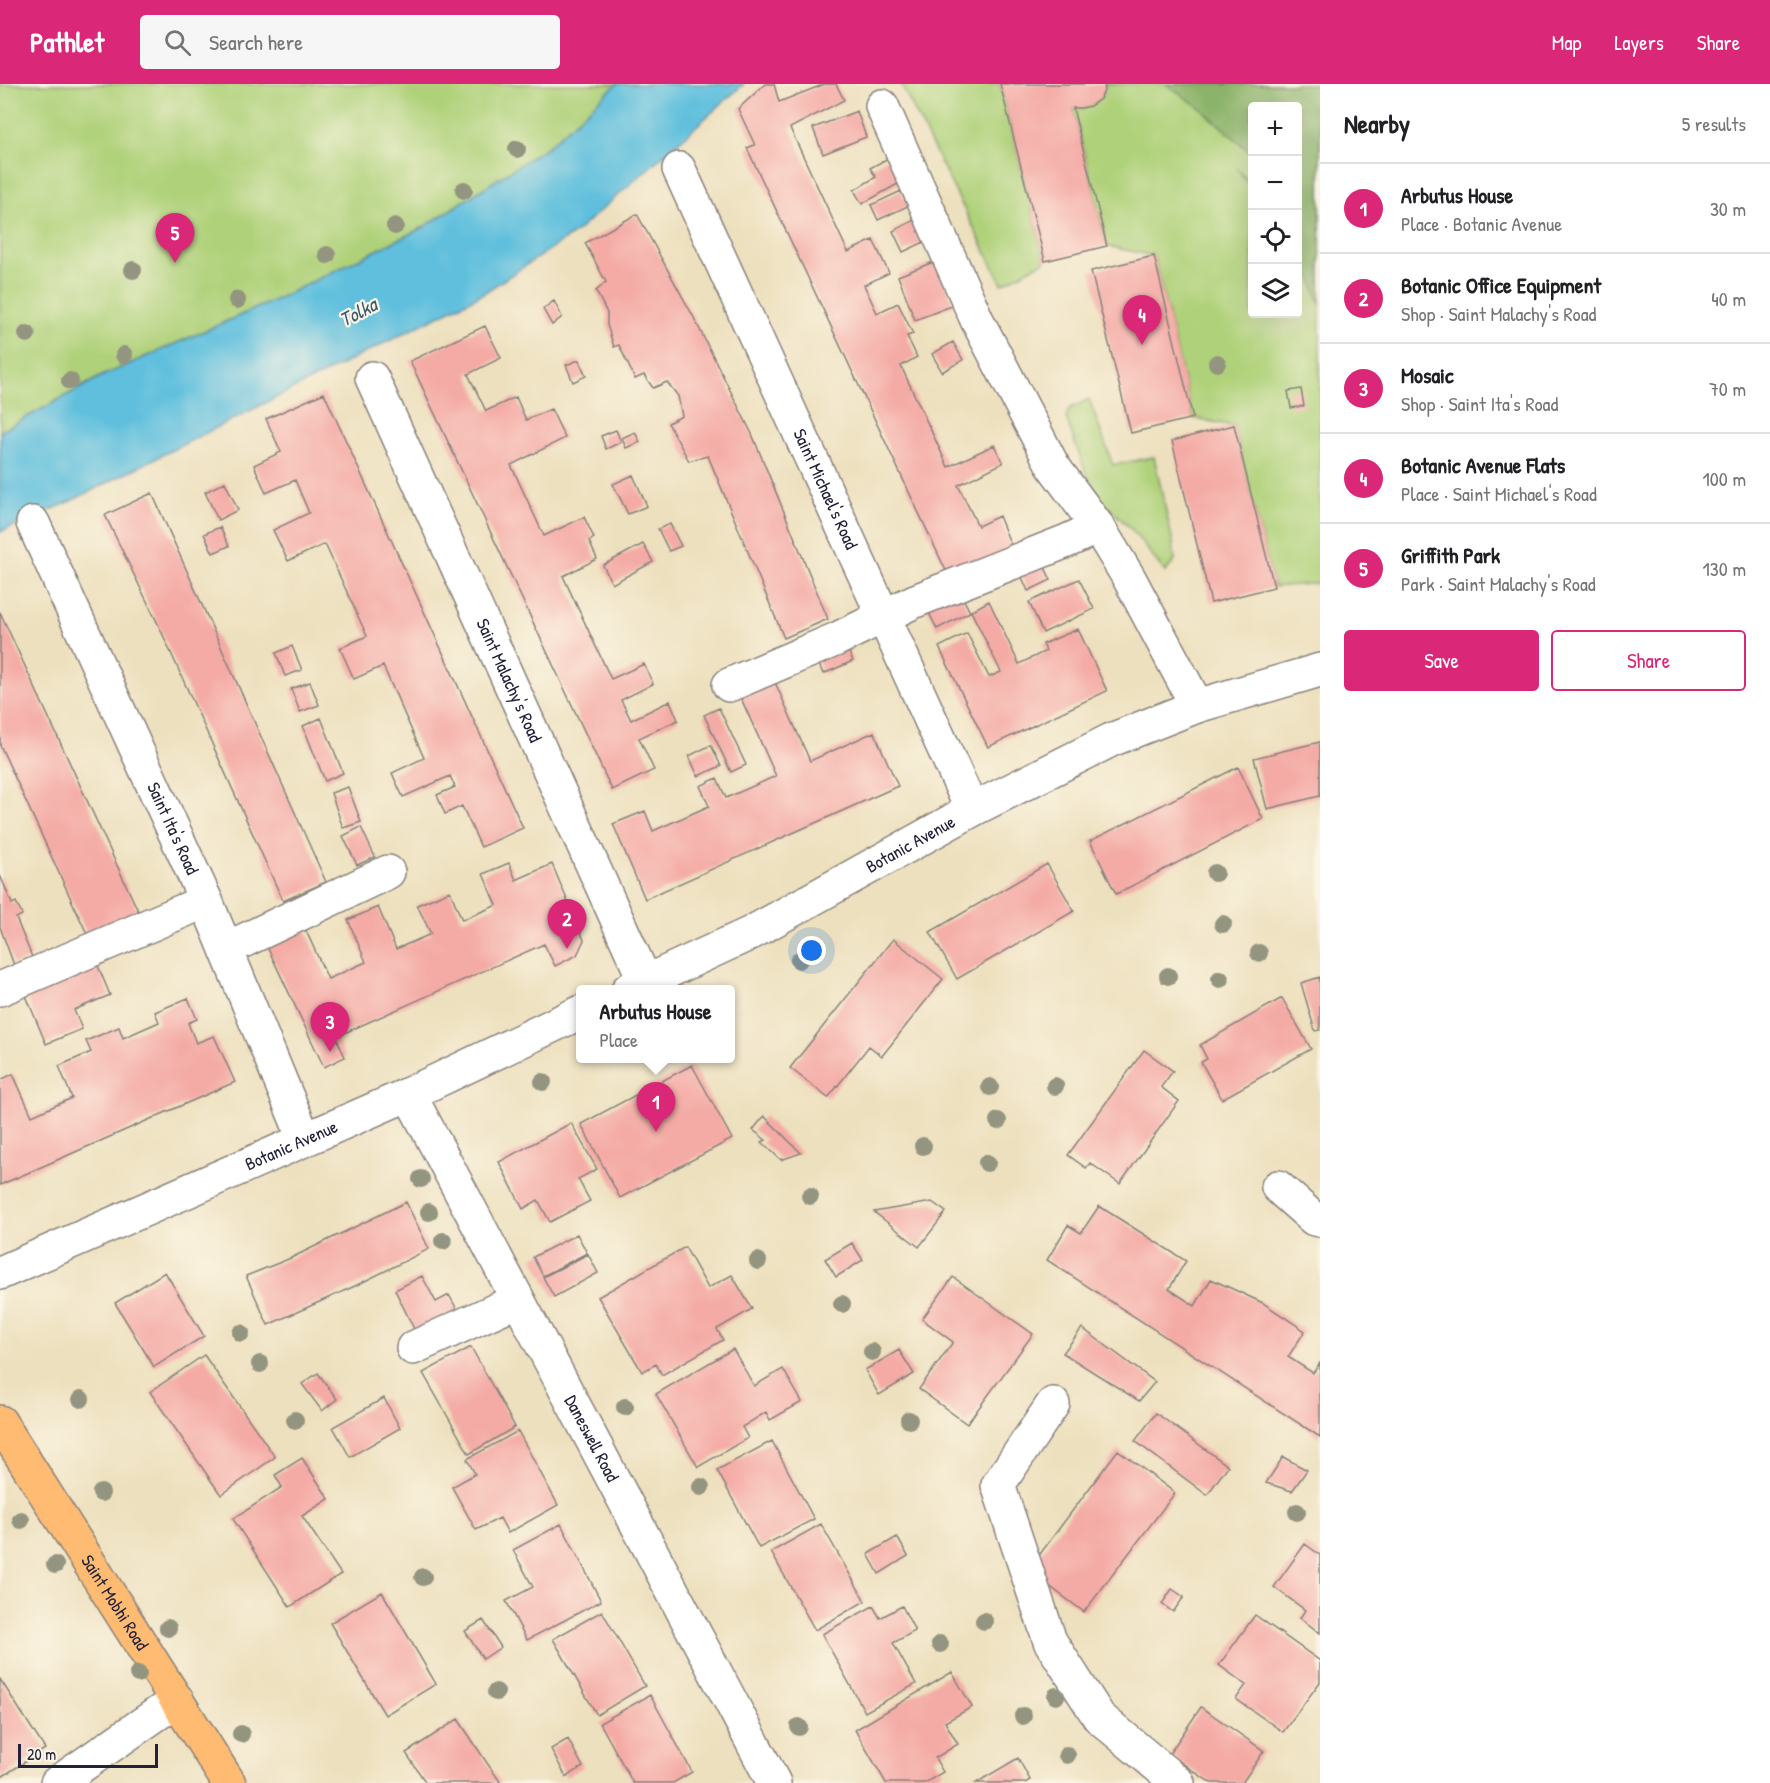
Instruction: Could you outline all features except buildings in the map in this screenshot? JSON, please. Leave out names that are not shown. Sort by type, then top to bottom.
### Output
[{"type":"main road","name":"Saint Mobhi Road","points":[[0,1422],[229,1783]]},
{"type":"street","points":[[882,105],[977,320],[1053,466],[1098,527],[1134,587],[1197,706]]},
{"type":"street","name":"Saint Michael's Road","points":[[680,169],[972,810]]},
{"type":"street","name":"Saint Malachy's Road","points":[[372,378],[637,985]]},
{"type":"street","name":"Saint Ita's Road","points":[[33,523],[206,901],[304,1138]]},
{"type":"street","points":[[729,685],[837,639],[915,601],[1067,542],[1098,527]]},
{"type":"street","name":"Botanic Avenue","points":[[637,985],[751,933],[972,810],[1111,740],[1197,706],[1320,670]]},
{"type":"street","points":[[226,949],[388,872]]},
{"type":"street","points":[[3,982],[206,901]]},
{"type":"street","name":"Botanic Avenue","points":[[0,1273],[409,1094],[576,1014]]},
{"type":"street","name":"Daneswell Road","points":[[409,1094],[774,1783]]},
{"type":"street","points":[[1278,1187],[1314,1219],[1320,1220]]},
{"type":"street","points":[[413,1348],[518,1300]]},
{"type":"street","points":[[1053,1404],[998,1485],[1050,1641],[1099,1717],[1178,1783]]},
{"type":"street","points":[[57,1783],[177,1700]]},
{"type":"green space","points":[[0,84],[617,84],[547,147],[424,227],[275,300],[102,376],[0,432]]},
{"type":"green space","points":[[901,84],[1000,84],[1045,261],[1002,284]]},
{"type":"green space","points":[[1104,84],[1320,84],[1320,583],[1274,587],[1234,426],[1193,418],[1154,256],[1107,246],[1073,108],[1095,103],[1102,95]]},
{"type":"green space","points":[[1166,84],[1320,84],[1320,305],[1302,250],[1302,102],[1248,102],[1248,150],[1199,107]]},
{"type":"green space","points":[[1089,399],[1113,465],[1154,457],[1175,561],[1165,572],[1132,530],[1102,501],[1087,476],[1066,418],[1069,409]]},
{"type":"water","name":"Tolka","points":[[617,84],[744,84],[575,233],[482,294],[67,503],[0,532],[0,432],[102,376],[275,300],[424,227],[547,147]]},
{"type":"place","name":"Griffith Park","points":[[175,263]]},
{"type":"place","name":"Botanic Avenue Flats","points":[[1142,345]]},
{"type":"place","name":"Botanic Office Equipment","points":[[567,949]]},
{"type":"place","name":"Mosaic","points":[[330,1052]]},
{"type":"place","name":"Arbutus House","points":[[656,1132]]}]
